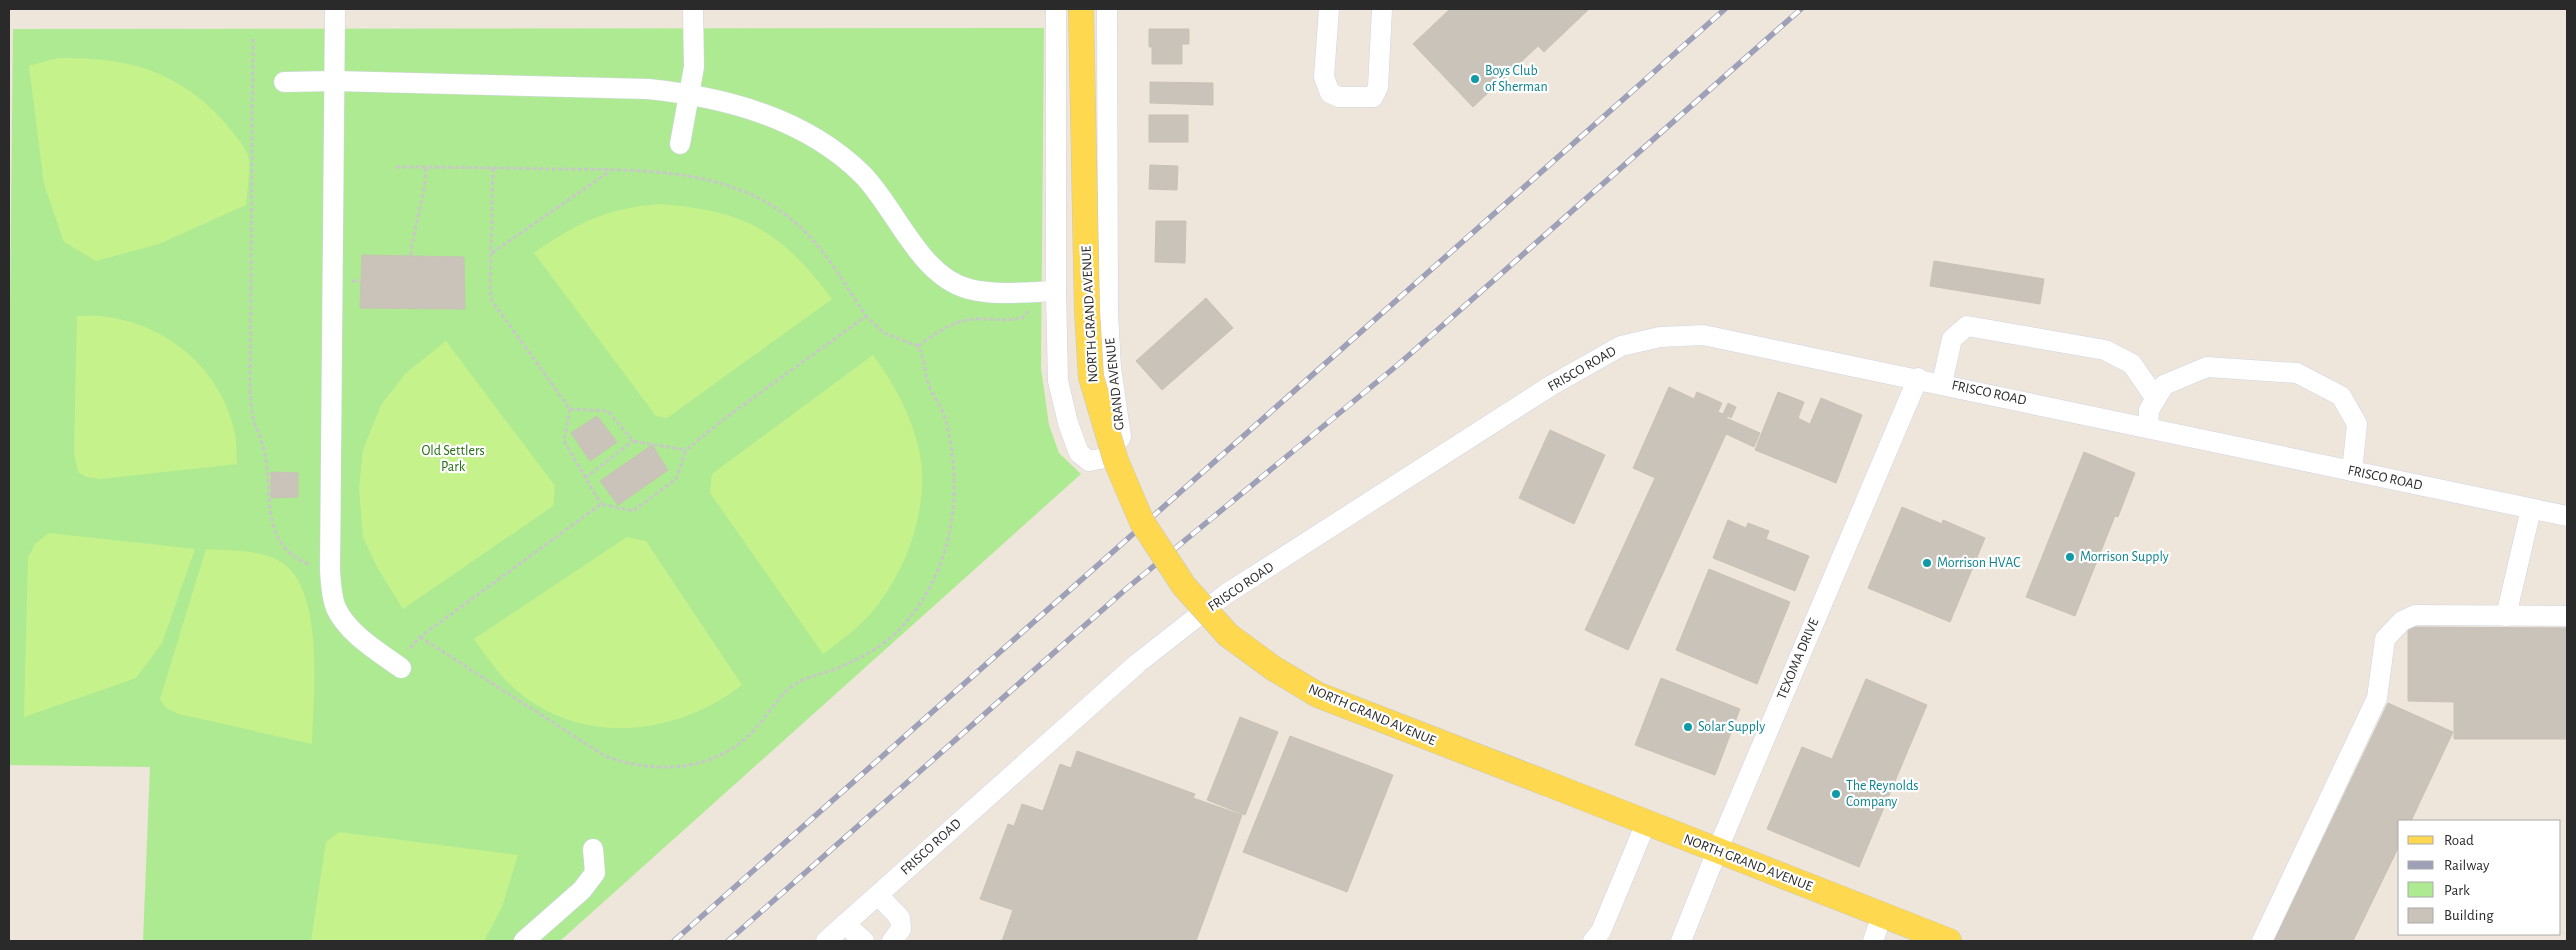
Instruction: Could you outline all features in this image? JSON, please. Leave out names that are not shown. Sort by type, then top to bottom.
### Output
[{"type":"main road","name":"NORTH GRAND AVENUE","points":[[1081,9],[1087,311],[1091,377],[1116,461],[1142,522],[1184,586],[1228,635],[1273,668],[1318,695],[1949,941]]},
{"type":"street","points":[[680,144],[694,68],[693,9]]},
{"type":"street","name":"GRAND AVENUE","points":[[1056,9],[1056,291],[1058,381],[1068,423],[1079,453],[1089,461],[1105,458],[1121,437],[1111,368],[1108,314],[1107,9]]},
{"type":"street","points":[[1329,9],[1324,76],[1330,93],[1339,97],[1373,97],[1378,87],[1382,9]]},
{"type":"street","points":[[335,18],[330,570],[336,609],[348,626],[368,644],[401,668]]},
{"type":"street","points":[[284,82],[335,80],[598,87],[689,93],[744,106],[782,122],[842,158],[862,175],[928,264],[944,277],[967,289],[989,292],[1056,291]]},
{"type":"street","points":[[1942,383],[1952,339],[1967,326],[2105,350],[2132,364],[2156,399]]},
{"type":"street","name":"FRISCO ROAD","points":[[826,941],[1138,663],[1226,594],[1552,385],[1621,346],[1660,337],[1703,335],[1942,383],[2567,516]]},
{"type":"street","points":[[2148,427],[2149,410],[2164,385],[2207,367],[2297,373],[2341,396],[2357,424],[2352,470]]},
{"type":"street","name":"TEXOMA DRIVE","points":[[1681,941],[1717,851],[1918,378]]},
{"type":"street","points":[[2506,616],[2531,509]]},
{"type":"street","points":[[2262,941],[2377,698],[2386,639],[2402,621],[2415,615],[2567,616]]},
{"type":"street","points":[[1593,941],[1601,931],[1646,822]]},
{"type":"street","points":[[524,941],[582,890],[595,872],[594,849]]},
{"type":"street","points":[[878,895],[900,918],[901,929],[897,938],[892,941]]},
{"type":"street","points":[[1873,941],[1882,915]]},
{"type":"street","points":[[845,924],[864,941]]},
{"type":"path","points":[[253,39],[250,381],[252,409],[266,455],[268,509],[279,539],[288,552],[306,564],[330,570]]},
{"type":"path","points":[[396,167],[657,171],[691,176],[737,190],[761,200],[797,224],[810,237],[866,316],[884,333],[918,346],[924,357],[925,374],[930,390],[943,412],[951,443],[954,481],[955,504],[944,554],[936,575],[922,601],[889,638],[867,654],[795,684],[753,731],[736,746],[716,758],[693,765],[668,769],[639,767],[605,756],[420,637]]},
{"type":"path","points":[[411,255],[413,235],[423,200],[426,167]]},
{"type":"path","points":[[493,168],[490,290],[492,301],[570,409],[564,442],[600,504],[633,511],[676,480],[686,450],[724,419],[866,316]]},
{"type":"path","points":[[491,253],[611,170]]},
{"type":"path","points":[[918,346],[952,323],[980,318],[1022,318],[1027,313],[1032,292]]},
{"type":"path","points":[[570,409],[608,411],[633,441],[686,450]]},
{"type":"path","points":[[585,478],[633,441]]},
{"type":"path","points":[[400,646],[408,650],[420,637],[600,504]]},
{"type":"green space","name":"Old Settlers Park","points":[[1044,28],[1041,368],[1049,425],[1059,453],[1081,474],[560,941],[143,941],[150,767],[9,765],[9,405],[13,29]]},
{"type":"green space","points":[[58,58],[107,60],[129,64],[150,70],[190,91],[226,124],[248,156],[246,205],[159,244],[96,261],[64,242],[44,184],[29,66]]},
{"type":"green space","points":[[659,204],[715,212],[759,228],[796,256],[832,299],[667,418],[656,416],[534,253],[564,233],[608,213]]},
{"type":"green space","points":[[77,316],[103,316],[130,322],[172,341],[190,355],[206,372],[219,391],[229,412],[236,437],[237,464],[101,479],[86,477],[78,472],[74,453]]},
{"type":"green space","points":[[446,341],[555,486],[553,506],[403,609],[377,567],[363,537],[359,489],[363,450],[381,405],[406,373]]},
{"type":"green space","points":[[873,355],[901,400],[916,437],[922,470],[919,510],[908,550],[890,587],[867,618],[823,654],[710,493],[712,474]]},
{"type":"green space","points":[[49,533],[195,549],[162,643],[136,678],[24,717],[28,558],[35,544]]},
{"type":"green space","points":[[627,537],[646,541],[742,685],[716,702],[688,715],[659,724],[629,728],[599,727],[569,720],[541,708],[509,684],[474,639]]},
{"type":"green space","points":[[206,549],[257,553],[267,556],[284,564],[297,579],[306,599],[314,648],[312,744],[179,714],[166,708],[160,699]]},
{"type":"green space","points":[[339,832],[518,855],[502,907],[484,941],[311,941],[326,842]]},
{"type":"building","name":"Boys Club of Sherman","points":[[1450,9],[1589,9],[1544,52],[1538,46],[1473,107],[1413,44]]},
{"type":"building","points":[[1149,29],[1189,29],[1189,44],[1182,44],[1182,64],[1152,64],[1152,47],[1149,47]]},
{"type":"building","points":[[1150,82],[1213,83],[1213,105],[1150,103]]},
{"type":"building","points":[[1149,115],[1188,115],[1188,142],[1149,142]]},
{"type":"building","points":[[1150,165],[1178,166],[1177,190],[1149,189]]},
{"type":"building","points":[[1156,221],[1186,221],[1185,263],[1155,262]]},
{"type":"building","points":[[362,255],[464,257],[465,309],[360,308]]},
{"type":"building","points":[[1934,261],[2044,279],[2040,304],[1930,286]]},
{"type":"building","points":[[1206,298],[1233,328],[1162,390],[1136,361]]},
{"type":"building","points":[[1669,387],[1694,399],[1697,392],[1722,403],[1718,412],[1723,414],[1728,403],[1736,407],[1731,418],[1728,416],[1726,418],[1760,433],[1754,447],[1726,434],[1628,650],[1585,630],[1655,478],[1633,468]]},
{"type":"building","points":[[1778,392],[1804,402],[1798,418],[1810,424],[1821,398],[1862,415],[1836,483],[1755,450]]},
{"type":"building","points":[[597,416],[617,442],[590,461],[571,433]]},
{"type":"building","points":[[1550,430],[1605,455],[1574,524],[1519,498]]},
{"type":"building","points":[[652,445],[668,470],[618,505],[600,481]]},
{"type":"building","name":"Morrison Supply","points":[[2084,452],[2135,473],[2118,517],[2115,516],[2075,616],[2026,597]]},
{"type":"building","points":[[271,472],[298,473],[298,497],[271,498]]},
{"type":"building","name":"Morrison HVAC","points":[[1902,507],[1942,524],[1943,520],[1985,538],[1950,622],[1868,588]]},
{"type":"building","points":[[1728,520],[1746,528],[1748,523],[1769,531],[1766,539],[1809,556],[1795,591],[1713,558]]},
{"type":"building","points":[[1709,569],[1790,602],[1757,684],[1676,650]]},
{"type":"building","points":[[2408,627],[2567,628],[2567,739],[2454,739],[2454,702],[2408,701]]},
{"type":"building","name":"Solar Supply","points":[[1661,678],[1740,709],[1715,775],[1635,745]]},
{"type":"building","name":"The Reynolds Company","points":[[1866,679],[1927,705],[1859,867],[1767,829],[1802,747],[1832,759]]},
{"type":"building","points":[[2388,703],[2453,732],[2411,820],[2398,820],[2398,848],[2353,941],[2274,941]]},
{"type":"building","points":[[1240,717],[1278,732],[1245,815],[1207,800]]},
{"type":"building","points":[[1290,736],[1393,775],[1347,892],[1243,852]]},
{"type":"building","points":[[1077,751],[1195,794],[1193,798],[1242,815],[1196,941],[1002,941],[1013,910],[980,899],[1008,824],[1014,826],[1022,804],[1043,811],[1060,764],[1071,768]]},
{"type":"railway","points":[[674,941],[1725,9]]},
{"type":"railway","points":[[728,941],[1126,589],[1400,363],[1801,9]]},
{"type":"place","name":"Boys Club of Sherman","points":[[1475,79]]},
{"type":"place","name":"Morrison Supply","points":[[2070,557]]},
{"type":"place","name":"Morrison HVAC","points":[[1927,563]]},
{"type":"place","name":"Solar Supply","points":[[1688,727]]},
{"type":"place","name":"The Reynolds Company","points":[[1836,794]]}]
